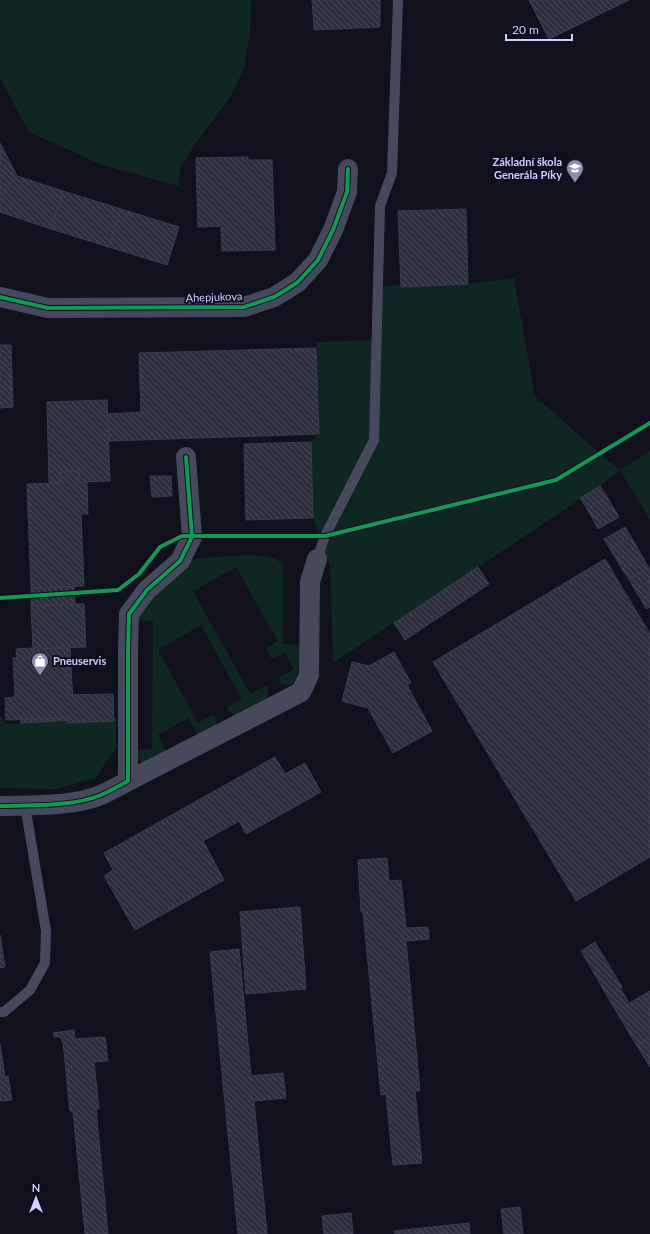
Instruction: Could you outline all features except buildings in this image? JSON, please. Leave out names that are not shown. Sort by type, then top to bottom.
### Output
[{"type":"street","name":"Ahepjukova","points":[[0,297],[48,308],[244,307],[274,297],[298,282],[318,260],[333,230],[347,192],[348,169]]},
{"type":"street","points":[[128,781],[129,614],[146,590],[180,561],[192,537],[186,457]]},
{"type":"street","points":[[0,806],[74,801],[100,796],[301,692],[309,675],[310,582],[317,559]]},
{"type":"lane","points":[[317,559],[325,536],[374,440],[380,206],[392,173],[398,0]]},
{"type":"lane","points":[[0,1012],[4,1012],[30,990],[45,963],[46,931],[25,805]]},
{"type":"green space","points":[[0,0],[251,0],[250,34],[244,68],[231,96],[196,143],[180,168],[179,186],[102,165],[29,132],[0,78]]},
{"type":"green space","points":[[514,278],[535,397],[620,470],[600,486],[333,663],[330,566],[313,518],[311,442],[319,434],[317,342],[376,340],[378,286],[468,284]]},
{"type":"green space","points":[[650,451],[650,520],[620,470]]},
{"type":"green space","points":[[248,555],[276,559],[283,565],[283,644],[299,645],[299,665],[293,684],[281,684],[280,677],[294,669],[285,653],[272,659],[267,651],[268,647],[278,641],[236,567],[193,591],[250,694],[265,686],[268,687],[268,696],[265,700],[234,715],[227,710],[229,706],[242,699],[201,625],[158,650],[198,723],[212,715],[216,716],[216,726],[199,737],[188,718],[158,735],[168,755],[142,763],[138,758],[138,750],[152,749],[153,621],[138,620],[142,609],[190,559]]},
{"type":"green space","points":[[0,717],[2,717],[7,724],[116,718],[116,748],[95,778],[57,789],[0,788]]},
{"type":"cycle path","points":[[0,297],[48,308],[244,307],[274,297],[298,282],[318,260],[333,230],[347,192],[348,169]]},
{"type":"cycle path","points":[[0,598],[118,590],[139,574],[160,547],[182,536],[325,536],[556,480],[650,423]]},
{"type":"cycle path","points":[[0,806],[51,805],[77,802],[101,795],[128,781],[129,614],[147,590],[180,561],[192,537],[186,457]]},
{"type":"place","name":"Základní škola Generála Píky","points":[[575,183]]},
{"type":"place","name":"Pneuservis","points":[[40,676]]}]
